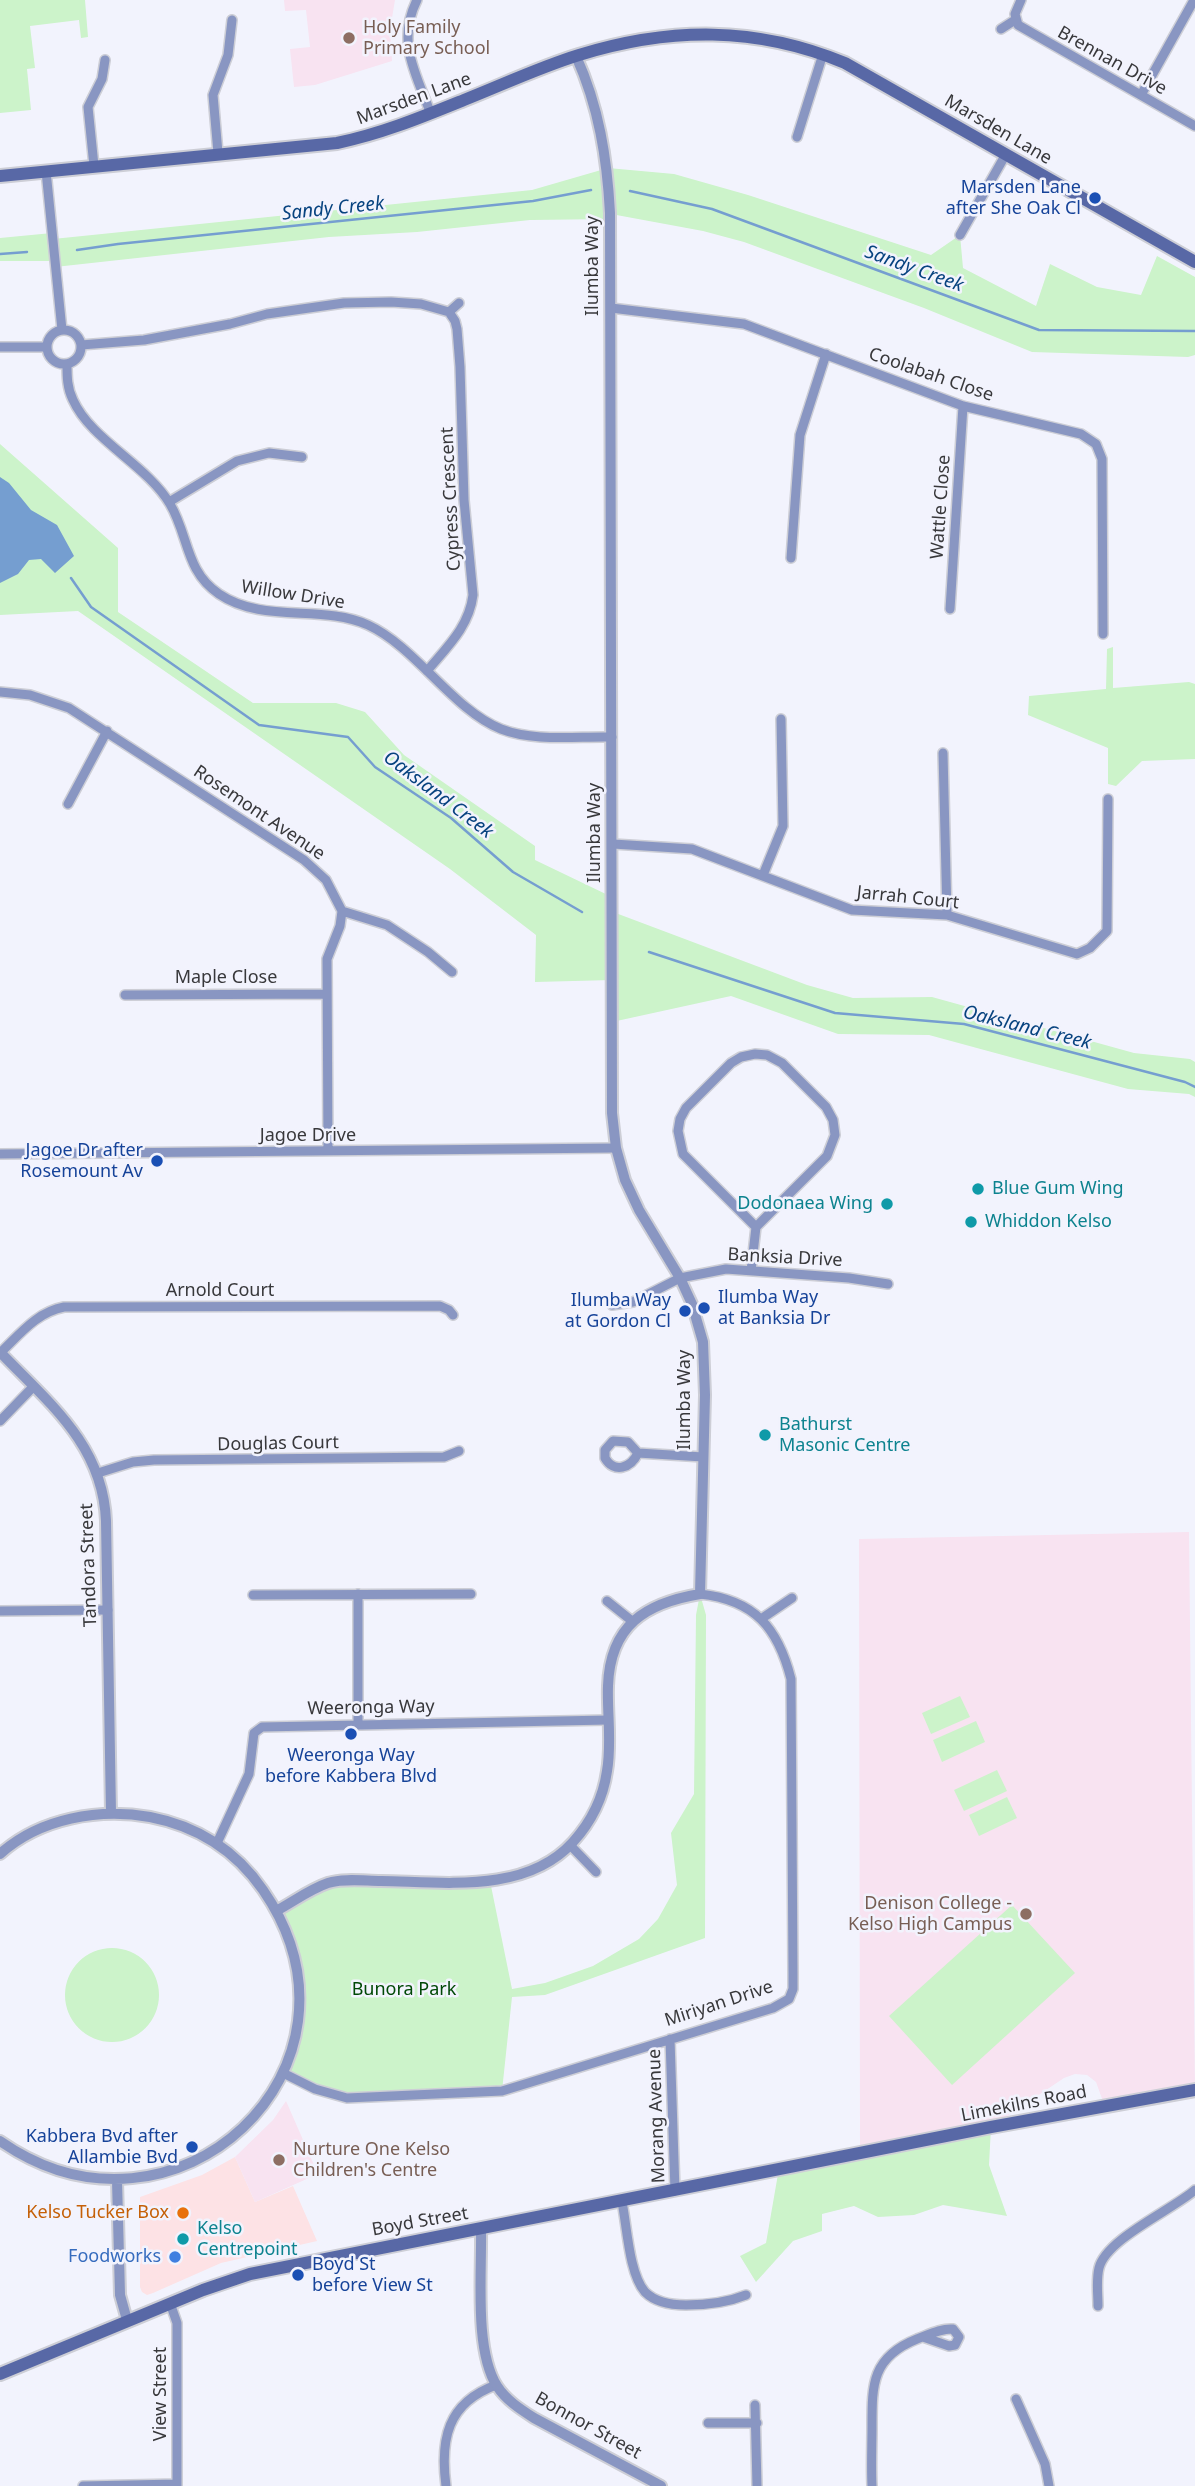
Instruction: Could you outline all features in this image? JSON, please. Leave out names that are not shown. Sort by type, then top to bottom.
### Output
[{"type":"main road","name":"Marsden Lane","points":[[0,176],[337,142],[379,133],[576,56],[640,39],[709,33],[748,36],[823,54],[860,71],[1195,262]]},
{"type":"main road","name":"Limekilns Road","points":[[860,2155],[991,2127],[1195,2090]]},
{"type":"main road","name":"Boyd Street","points":[[0,2374],[127,2320],[250,2274],[860,2155]]},
{"type":"street","points":[[417,0],[410,13],[406,34],[409,56],[431,114]]},
{"type":"street","points":[[1001,29],[1016,20],[1015,14],[1021,0]]},
{"type":"street","points":[[1141,95],[1194,0]]},
{"type":"street","points":[[218,153],[213,95],[228,55],[232,20]]},
{"type":"street","name":"Brennan Drive","points":[[1016,20],[1025,30],[1195,126]]},
{"type":"street","points":[[797,137],[823,54]]},
{"type":"street","name":"Ilumba Way","points":[[576,56],[594,99],[608,168],[611,309],[612,1114],[616,1148],[633,1199],[680,1278],[692,1304],[703,1342],[705,1395],[700,1594]]},
{"type":"street","points":[[94,166],[88,107],[103,79],[106,60]]},
{"type":"street","points":[[960,235],[1006,154]]},
{"type":"street","points":[[46,172],[62,330]]},
{"type":"street","points":[[80,345],[144,340],[230,324],[267,314],[344,303],[421,304],[449,312],[459,303]]},
{"type":"street","name":"Coolabah Close","points":[[611,309],[744,324],[963,406],[1081,434],[1096,444],[1102,459],[1103,634]]},
{"type":"street","name":"Cypress Crescent","points":[[427,671],[462,629],[471,609],[472,595],[464,500],[457,329],[449,312]]},
{"type":"street","points":[[62,330],[75,334],[80,345],[77,357],[67,364],[53,360],[46,347],[51,335],[62,330]]},
{"type":"street","points":[[0,347],[46,347]]},
{"type":"street","points":[[791,558],[800,435],[826,354]]},
{"type":"street","name":"Willow Drive","points":[[67,364],[70,393],[80,412],[169,502],[190,559],[199,574],[217,593],[243,606],[267,611],[344,618],[368,625],[390,639],[480,716],[502,729],[528,735],[612,737]]},
{"type":"street","name":"Wattle Close","points":[[950,610],[963,406]]},
{"type":"street","points":[[169,502],[237,461],[269,453],[302,457]]},
{"type":"street","name":"Rosemont Avenue","points":[[0,692],[30,695],[51,701],[69,708],[107,731],[304,860],[326,880],[342,911]]},
{"type":"street","points":[[763,875],[783,826],[780,719]]},
{"type":"street","points":[[68,804],[107,731]]},
{"type":"street","points":[[943,753],[947,915]]},
{"type":"street","name":"Jarrah Court","points":[[613,844],[692,849],[852,910],[947,915],[1077,954],[1090,948],[1107,931],[1108,799]]},
{"type":"street","points":[[328,1151],[327,959],[340,926],[342,911],[387,925],[428,952],[452,972]]},
{"type":"street","name":"Maple Close","points":[[125,995],[326,994]]},
{"type":"street","points":[[751,1271],[756,1227],[827,1156],[835,1135],[833,1120],[826,1107],[782,1063],[767,1055],[755,1054],[741,1056],[731,1063],[686,1108],[678,1131],[683,1154],[756,1227]]},
{"type":"street","name":"Jagoe Drive","points":[[0,1154],[616,1148]]},
{"type":"street","name":"Banksia Drive","points":[[612,1305],[633,1302],[680,1278],[726,1269],[849,1278],[888,1284]]},
{"type":"street","name":"Arnold Court","points":[[0,1352],[38,1317],[51,1309],[64,1307],[440,1306],[453,1315]]},
{"type":"street","name":"Tandora Street","points":[[0,1352],[73,1430],[98,1473],[105,1504],[111,1813]]},
{"type":"street","points":[[0,1421],[33,1387]]},
{"type":"street","name":"Douglas Court","points":[[98,1473],[133,1462],[153,1460],[444,1457],[459,1451]]},
{"type":"street","points":[[638,1453],[702,1457]]},
{"type":"street","points":[[358,1594],[358,1725]]},
{"type":"street","points":[[253,1595],[471,1594]]},
{"type":"street","name":"Miriyan Drive","points":[[283,2073],[315,2090],[347,2098],[502,2091],[773,2008],[792,1995],[791,1679],[777,1638],[761,1619],[728,1598],[700,1594],[671,1600],[632,1621]]},
{"type":"street","points":[[761,1619],[792,1598]]},
{"type":"street","points":[[276,1911],[320,1887],[338,1882],[506,1879],[543,1866],[570,1845],[587,1825],[600,1799],[608,1762],[608,1683],[612,1662],[632,1621],[607,1601]]},
{"type":"street","points":[[0,1611],[108,1610]]},
{"type":"street","name":"Weeronga Way","points":[[217,1843],[246,1782],[253,1738],[257,1730],[268,1725],[608,1720]]},
{"type":"street","points":[[0,1854],[23,1837],[43,1828],[73,1818],[111,1813],[158,1819],[217,1843],[250,1871],[276,1911],[290,1942],[299,1995],[298,2020],[292,2048],[273,2092],[256,2115],[216,2150],[171,2171],[143,2178],[117,2180],[59,2172],[23,2157],[0,2141]]},
{"type":"street","points":[[570,1845],[596,1872]]},
{"type":"street","name":"Morang Avenue","points":[[670,2039],[675,2191]]},
{"type":"street","points":[[117,2180],[120,2295],[127,2320]]},
{"type":"street","points":[[1098,2306],[1098,2269],[1106,2254],[1145,2222],[1195,2190]]},
{"type":"street","points":[[622,2202],[635,2271],[645,2292],[656,2300],[684,2305],[718,2304],[746,2295]]},
{"type":"street","name":"Bonnor Street","points":[[481,2229],[482,2340],[496,2385],[514,2405],[534,2418],[661,2486]]},
{"type":"street","name":"View Street","points":[[170,2303],[177,2323],[177,2485]]},
{"type":"street","points":[[872,2486],[874,2381],[883,2362],[890,2355],[904,2344],[923,2337]]},
{"type":"street","points":[[446,2486],[442,2460],[450,2425],[465,2404],[480,2392],[496,2385]]},
{"type":"street","points":[[1016,2399],[1045,2464],[1049,2486]]},
{"type":"street","points":[[755,2405],[757,2486]]},
{"type":"street","points":[[708,2423],[757,2423]]},
{"type":"street","points":[[83,2486],[177,2485]]},
{"type":"shaded area","name":"Holy Family Primary School","points":[[284,0],[395,0],[390,30],[392,61],[315,85],[294,87],[290,49],[310,47],[306,10],[285,11]]},
{"type":"shaded area","name":"Denison College - Kelso High Campus","points":[[1189,1532],[1195,2090],[1105,2107],[1096,2082],[1087,2075],[1075,2074],[1064,2078],[991,2127],[860,2155],[859,1539]]},
{"type":"shaded area","points":[[286,2101],[318,2174],[255,2202],[235,2157],[273,2120]]},
{"type":"shaded area","points":[[235,2157],[255,2202],[293,2186],[317,2241],[221,2263],[153,2293],[147,2295],[142,2292],[140,2197],[202,2175]]},
{"type":"green space","points":[[0,0],[85,0],[88,37],[81,38],[79,20],[30,26],[35,68],[27,69],[31,110],[0,113]]},
{"type":"green space","points":[[608,168],[674,174],[748,195],[931,255],[960,235],[963,268],[1036,306],[1050,264],[1097,287],[1141,295],[1157,256],[1195,277],[1195,355],[1188,357],[1032,352],[924,308],[744,242],[703,231],[611,214],[610,219],[530,220],[417,232],[329,237],[55,267],[54,261],[0,261],[0,238],[52,233],[53,239],[532,190]]},
{"type":"green space","points":[[0,444],[118,548],[118,612],[253,703],[336,703],[365,712],[404,755],[535,846],[535,860],[612,897],[613,912],[807,985],[853,998],[932,997],[1134,1053],[1190,1059],[1195,1062],[1195,1097],[1189,1094],[1128,1089],[929,1035],[838,1034],[731,996],[612,1022],[612,980],[535,982],[536,935],[450,869],[78,611],[0,615]]},
{"type":"green space","points":[[1113,647],[1113,688],[1189,682],[1195,684],[1195,759],[1142,761],[1116,786],[1108,784],[1108,748],[1028,715],[1029,696],[1106,689],[1107,649]]},
{"type":"green space","name":"Bunora Park","points":[[700,1594],[706,1615],[705,1938],[545,1995],[512,1997],[502,2091],[347,2098],[283,2073],[292,2047],[296,1970],[276,1911],[329,1883],[490,1881],[512,1989],[545,1983],[593,1966],[639,1939],[658,1919],[677,1885],[671,1833],[694,1794],[696,1615]]},
{"type":"green space","points":[[960,1696],[970,1717],[931,1734],[922,1713]]},
{"type":"green space","points":[[976,1721],[985,1742],[942,1762],[933,1740]]},
{"type":"green space","points":[[997,1770],[1007,1791],[964,1811],[954,1790]]},
{"type":"green space","points":[[1007,1797],[1017,1818],[979,1836],[969,1815]]},
{"type":"green space","points":[[1012,1905],[1075,1973],[952,2085],[889,2016]]},
{"type":"green space","points":[[112,1948],[130,1952],[145,1962],[155,1977],[159,1995],[155,2013],[145,2028],[130,2038],[112,2042],[94,2038],[79,2028],[69,2013],[65,1995],[69,1977],[79,1962],[94,1952]]},
{"type":"green space","points":[[991,2127],[989,2165],[1007,2216],[943,2205],[914,2215],[878,2217],[854,2206],[822,2214],[822,2231],[793,2241],[756,2282],[740,2256],[766,2243],[778,2174]]},
{"type":"water","points":[[0,477],[9,483],[31,510],[57,525],[74,556],[55,573],[41,559],[29,560],[18,574],[0,583]]},
{"type":"waterway","name":"Sandy Creek","points":[[77,250],[533,201],[591,190]]},
{"type":"waterway","name":"Sandy Creek","points":[[630,191],[712,209],[1039,330],[1195,331]]},
{"type":"waterway","name":"Sandy Creek","points":[[0,254],[27,252]]},
{"type":"waterway","name":"Oaksland Creek","points":[[71,578],[91,607],[259,725],[348,737],[375,767],[451,818],[513,872],[582,912]]},
{"type":"waterway","name":"Oaksland Creek","points":[[649,952],[835,1013],[964,1024],[1185,1082],[1195,1087]]},
{"type":"place","name":"Holy Family Primary School","points":[[349,38]]},
{"type":"place","name":"Marsden Lane after She Oak Cl","points":[[1095,198]]},
{"type":"place","name":"Jagoe Dr after Rosemount Av","points":[[157,1161]]},
{"type":"place","name":"Blue Gum Wing","points":[[978,1189]]},
{"type":"place","name":"Dodonaea Wing","points":[[887,1204]]},
{"type":"place","name":"Whiddon Kelso","points":[[971,1222]]},
{"type":"place","name":"Ilumba Way at Banksia Dr","points":[[704,1308]]},
{"type":"place","name":"Ilumba Way at Gordon Cl","points":[[685,1311]]},
{"type":"place","name":"Bathurst Masonic Centre","points":[[765,1435]]},
{"type":"place","name":"Weeronga Way before Kabbera Blvd","points":[[351,1734]]},
{"type":"place","name":"Denison College - Kelso High Campus","points":[[1026,1914]]},
{"type":"place","name":"Kabbera Bvd after Allambie Bvd","points":[[192,2147]]},
{"type":"place","name":"Nurture One Kelso Children's Centre","points":[[279,2160]]},
{"type":"place","name":"Kelso Tucker Box","points":[[183,2213]]},
{"type":"place","name":"Kelso Centrepoint","points":[[183,2239]]},
{"type":"place","name":"Foodworks","points":[[175,2257]]},
{"type":"place","name":"Boyd St before View St","points":[[298,2275]]}]
